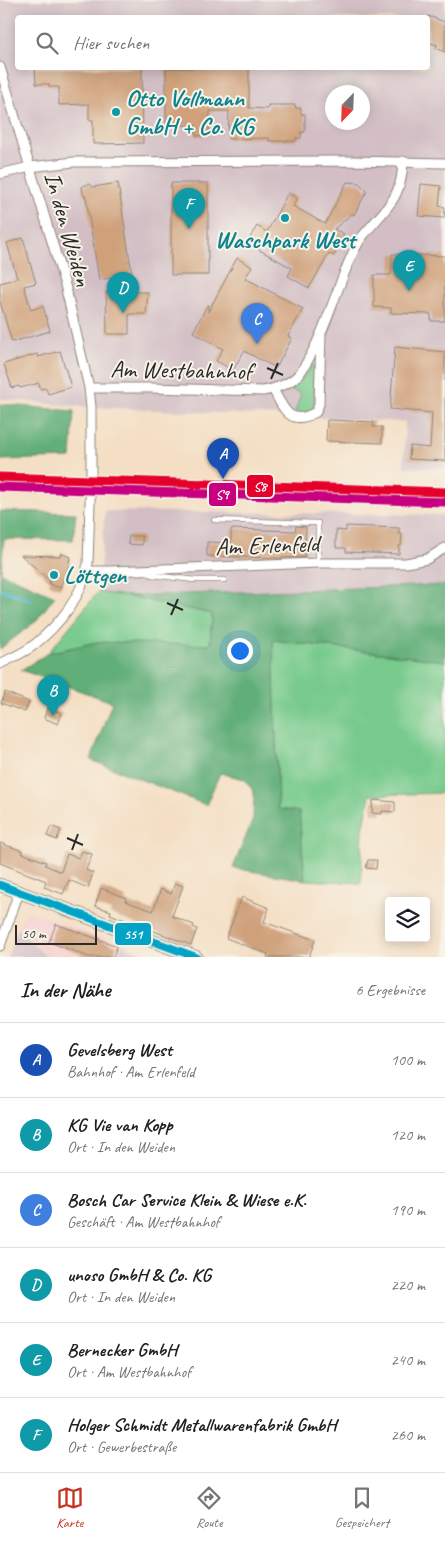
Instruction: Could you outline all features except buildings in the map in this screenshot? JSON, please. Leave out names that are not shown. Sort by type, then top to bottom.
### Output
[{"type":"main road","points":[[0,885],[196,957]]},
{"type":"street","name":"In den Weiden","points":[[0,67],[65,285],[89,388],[91,408],[91,511],[87,571],[69,608],[54,628],[32,646],[0,664]]},
{"type":"street","points":[[0,174],[30,167],[74,162],[445,163]]},
{"type":"street","name":"Am Westbahnhof","points":[[89,388],[263,391],[288,383],[302,371],[322,331],[354,250],[362,237],[390,206],[403,176],[404,162]]},
{"type":"street","name":"Am Westbahnhof","points":[[273,389],[284,410],[291,416],[306,418],[316,412],[319,404],[322,331]]},
{"type":"street","name":"Am Erlenfeld","points":[[87,571],[318,563],[406,563],[427,559],[445,548]]},
{"type":"street","points":[[0,946],[20,892]]},
{"type":"lane","points":[[214,520],[318,523],[318,563]]},
{"type":"lane","points":[[144,570],[152,575],[195,580],[224,580]]},
{"type":"shaded area","points":[[0,0],[445,0],[445,468],[404,467],[405,422],[73,406],[0,399]]},
{"type":"shaded area","points":[[105,511],[445,515],[445,585],[127,596],[98,592]]},
{"type":"shaded area","points":[[29,911],[122,945],[118,957],[47,957],[18,929],[23,917]]},
{"type":"shaded area","points":[[18,929],[42,953],[47,957],[7,957]]},
{"type":"shaded area","points":[[122,945],[154,957],[118,957]]},
{"type":"green space","points":[[312,366],[316,368],[312,409],[303,414],[295,412],[301,394],[291,390]]},
{"type":"green space","points":[[0,404],[74,411],[71,458],[0,460]]},
{"type":"green space","points":[[0,511],[76,513],[73,540],[4,539],[1,573],[55,596],[36,621],[0,649]]},
{"type":"green space","points":[[445,585],[445,661],[273,640],[278,809],[299,812],[305,880],[233,868],[253,819],[254,792],[244,779],[220,773],[206,805],[91,760],[112,702],[21,670],[48,653],[97,642],[210,645],[212,614],[127,596]]},
{"type":"green space","points":[[98,592],[127,596],[212,614],[210,646],[97,642],[48,653]]},
{"type":"green space","points":[[273,640],[445,661],[445,793],[370,795],[363,830],[361,883],[305,880],[299,812],[278,809]]},
{"type":"waterway","points":[[0,589],[31,600]]},
{"type":"transit line","name":"S8","points":[[0,477],[445,492]]},
{"type":"transit line","name":"S9","points":[[0,487],[445,502]]},
{"type":"transit line","name":"551","points":[[0,885],[196,957]]},
{"type":"place","name":"Otto Vollmann GmbH + Co. KG","points":[[116,112]]},
{"type":"place","name":"Waschpark West","points":[[285,218]]},
{"type":"place","name":"Holger Schmidt Metallwarenfabrik GmbH","points":[[189,229]]},
{"type":"place","name":"Bernecker GmbH","points":[[409,291]]},
{"type":"place","name":"unoso GmbH & Co. KG","points":[[123,313]]},
{"type":"place","name":"Bosch Car Service Klein & Wiese e.K.","points":[[257,344]]},
{"type":"place","name":"Gevelsberg West","points":[[223,479]]},
{"type":"place","name":"Löttgen","points":[[54,575]]},
{"type":"place","name":"KG Vie van Kopp","points":[[53,716]]}]
